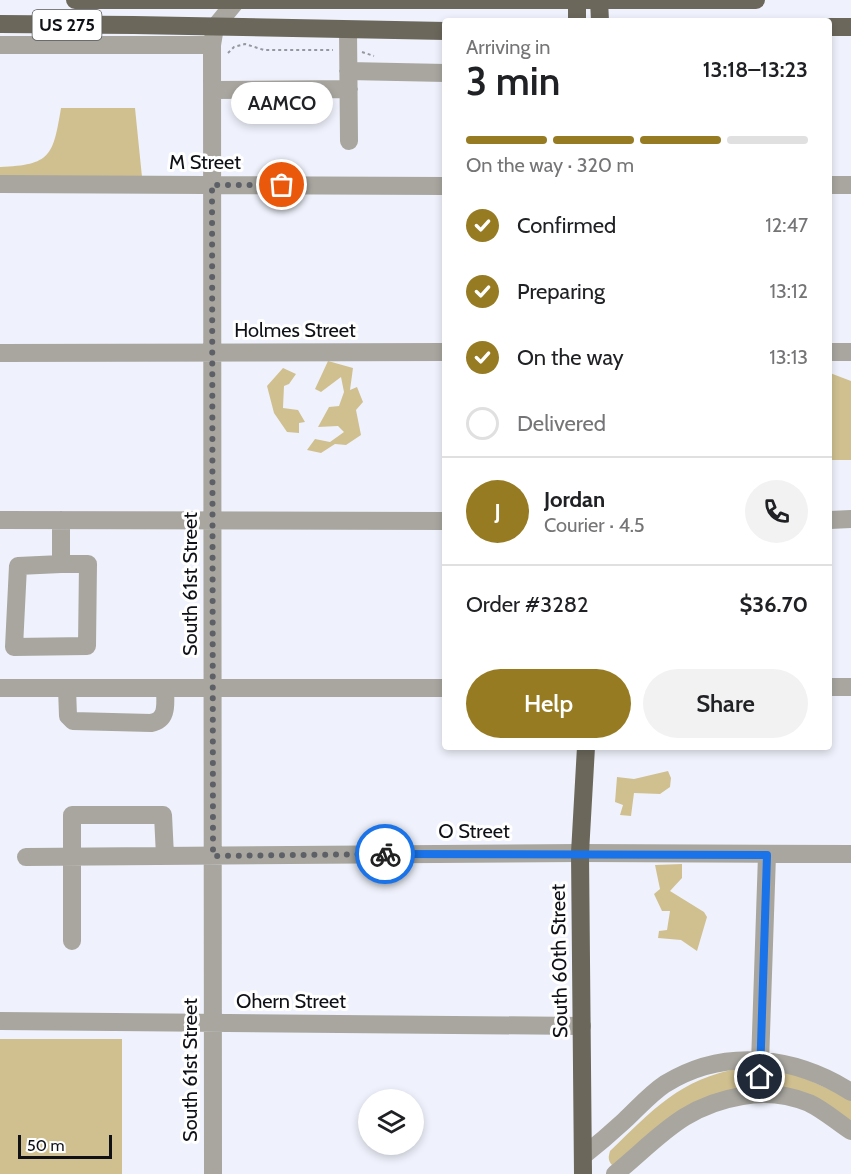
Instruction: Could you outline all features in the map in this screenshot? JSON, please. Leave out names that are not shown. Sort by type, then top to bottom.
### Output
[{"type":"main road","name":"US 275","points":[[75,0],[756,0]]},
{"type":"main road","points":[[599,0],[600,18]]},
{"type":"main road","points":[[577,1],[577,18]]},
{"type":"main road","name":"US 275","points":[[0,24],[217,42],[348,30],[442,31]]},
{"type":"main road","points":[[832,27],[851,27]]},
{"type":"main road","name":"South 60th Street","points":[[583,1165],[580,853],[586,750]]},
{"type":"street","points":[[0,45],[217,42],[236,1]]},
{"type":"street","points":[[348,30],[349,141]]},
{"type":"street","name":"South 61st Street","points":[[213,1174],[212,90],[217,42]]},
{"type":"street","points":[[348,71],[442,73]]},
{"type":"street","points":[[212,90],[349,89]]},
{"type":"street","name":"M Street","points":[[0,184],[442,186]]},
{"type":"street","points":[[832,185],[851,185]]},
{"type":"street","name":"Holmes Street","points":[[0,352],[442,352]]},
{"type":"street","points":[[832,352],[851,352]]},
{"type":"street","points":[[832,520],[851,519]]},
{"type":"street","points":[[0,520],[442,521]]},
{"type":"street","points":[[61,520],[61,564]]},
{"type":"street","points":[[61,564],[88,564],[87,646],[14,647],[18,566],[61,564]]},
{"type":"street","points":[[832,687],[851,687]]},
{"type":"street","points":[[0,688],[442,688]]},
{"type":"street","points":[[67,688],[68,716],[73,721],[141,723],[157,722],[162,719],[165,688]]},
{"type":"street","points":[[72,941],[72,815],[163,815],[165,856]]},
{"type":"street","name":"O Street","points":[[26,857],[580,853],[851,854]]},
{"type":"street","points":[[759,1093],[767,855]]},
{"type":"street","name":"Ohern Street","points":[[0,1021],[582,1026]]},
{"type":"street","points":[[583,1165],[640,1104],[673,1080],[709,1065],[728,1061],[760,1060],[807,1069],[851,1092]]},
{"type":"street","points":[[615,1174],[666,1129],[697,1109],[716,1101],[759,1093],[779,1094],[809,1104],[851,1131]]},
{"type":"path","points":[[217,42],[234,47],[245,44],[264,50],[359,50],[375,56]]},
{"type":"shaded area","points":[[61,108],[135,108],[142,177],[0,177],[0,167],[30,164],[47,155],[55,137]]},
{"type":"shaded area","points":[[328,361],[353,368],[350,390],[357,387],[363,402],[356,410],[361,435],[346,445],[335,444],[321,453],[307,450],[315,439],[330,442],[344,432],[338,426],[318,427],[329,407],[339,406],[344,392],[341,377],[321,392],[315,389]]},
{"type":"shaded area","points":[[283,368],[296,374],[289,384],[284,386],[283,408],[298,410],[305,422],[299,423],[299,433],[287,432],[274,413],[267,386]]},
{"type":"shaded area","points":[[832,374],[851,381],[851,460],[832,460]]},
{"type":"shaded area","points":[[668,771],[671,778],[670,787],[660,794],[634,793],[631,816],[620,815],[623,805],[615,802],[617,777],[634,779]]},
{"type":"shaded area","points":[[682,864],[682,878],[670,891],[704,912],[707,917],[697,951],[681,940],[658,938],[659,931],[667,930],[670,911],[662,911],[654,894],[660,889],[655,865]]},
{"type":"shaded area","points":[[0,1039],[122,1039],[122,1174],[0,1174]]},
{"type":"shaded area","points":[[741,1068],[754,1070],[760,1083],[729,1096],[613,1166],[611,1164],[610,1151],[668,1098],[700,1080]]},
{"type":"shaded area","points":[[786,1070],[851,1099],[851,1124],[775,1087],[773,1082],[776,1075]]},
{"type":"way so far","points":[[282,185],[212,185],[213,856],[385,854]]},
{"type":"place","name":"AAMCO","points":[[282,185]]},
{"type":"route","points":[[385,854],[767,855],[760,1077]]}]
